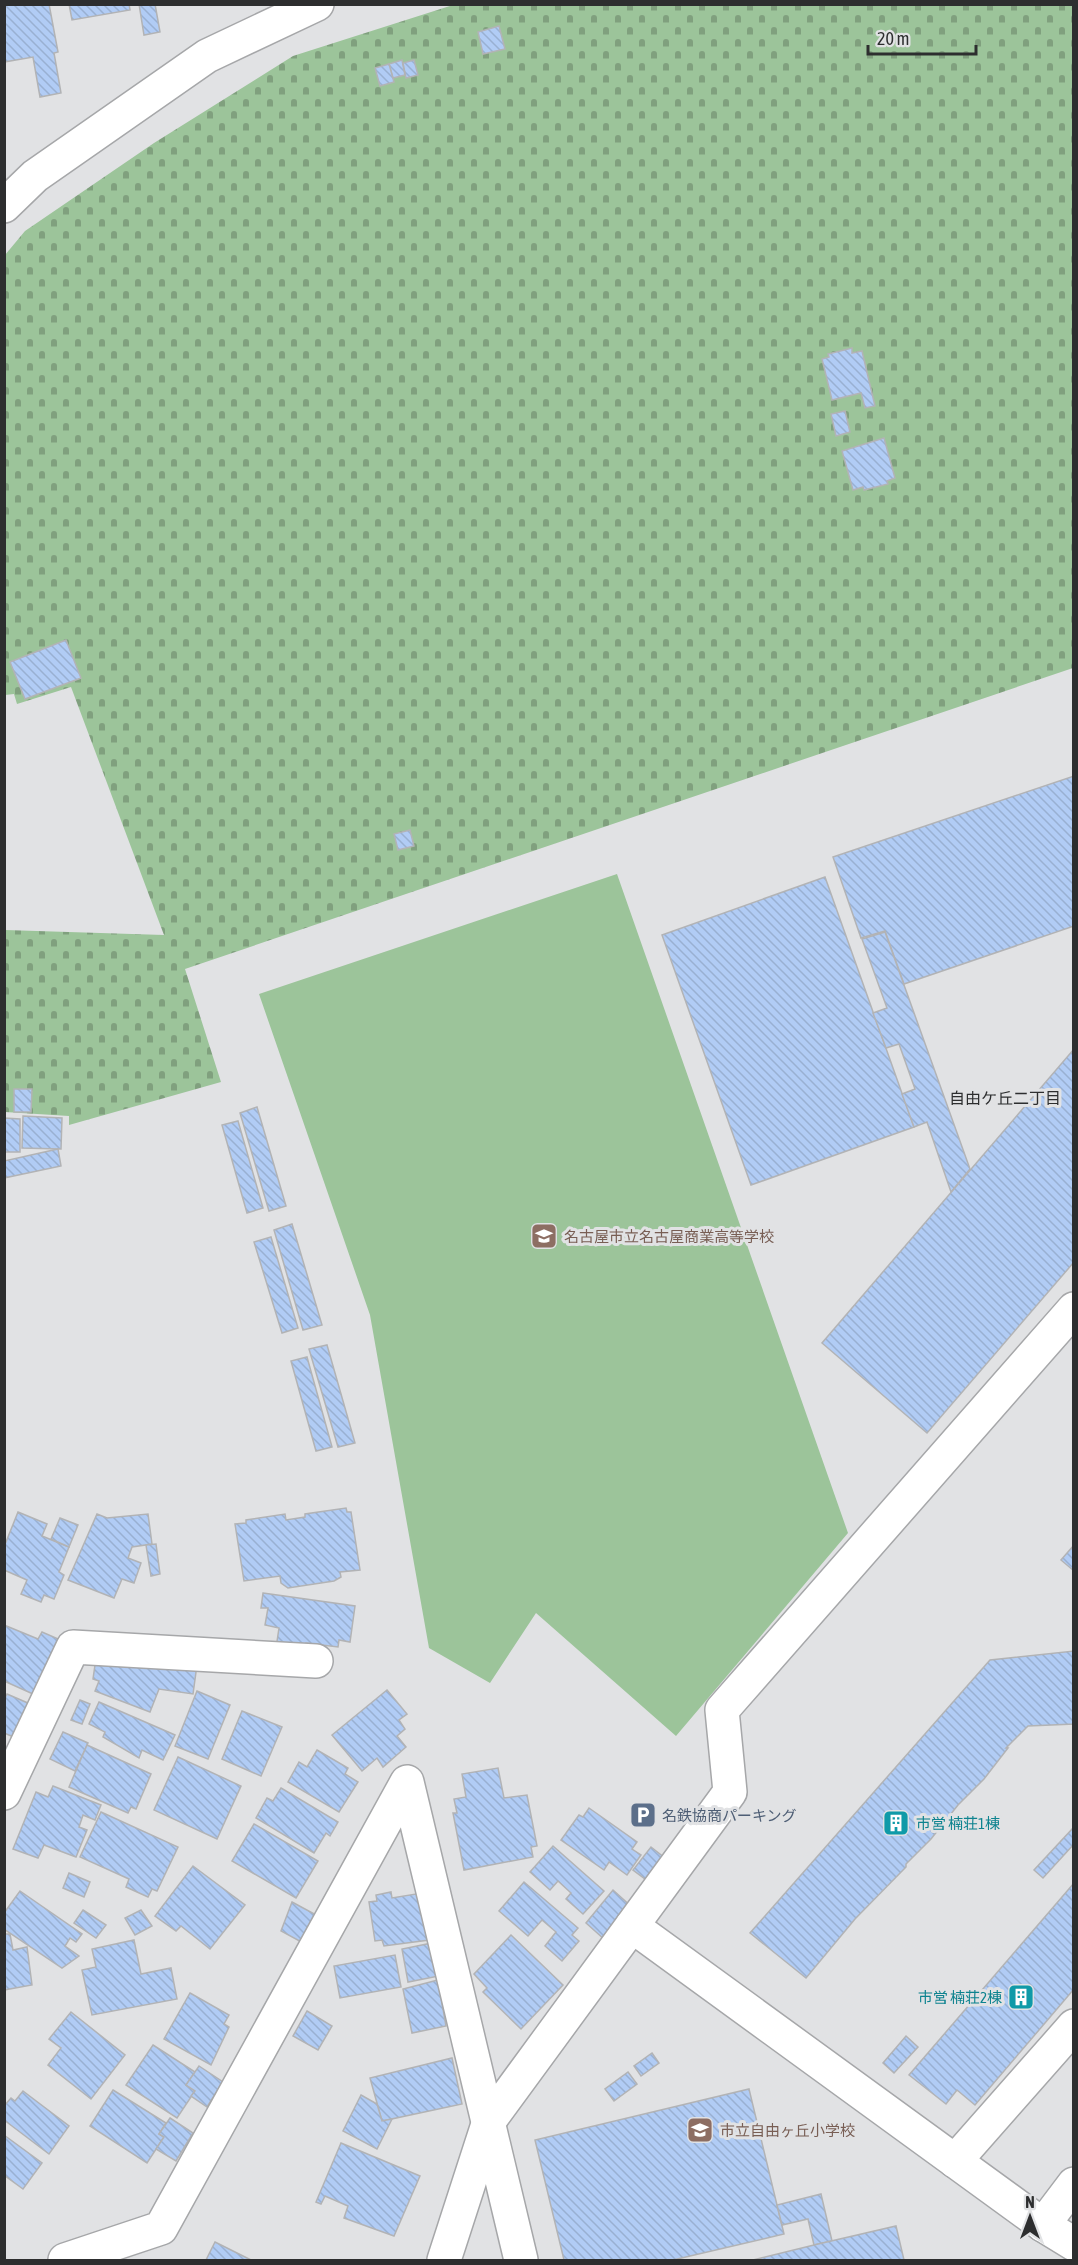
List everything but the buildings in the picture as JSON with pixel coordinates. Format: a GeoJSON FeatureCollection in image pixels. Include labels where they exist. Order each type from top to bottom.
{"type":"FeatureCollection","features":[{"type":"Feature","properties":{"kind":"street"},"geometry":{"type":"LineString","coordinates":[[4,206],[35,176],[207,56],[317,4]]}},
{"type":"Feature","properties":{"kind":"street"},"geometry":{"type":"LineString","coordinates":[[444,2260],[489,2121],[730,1792],[722,1710],[1074,1309]]}},
{"type":"Feature","properties":{"kind":"street"},"geometry":{"type":"LineString","coordinates":[[4,1793],[73,1647],[316,1661]]}},
{"type":"Feature","properties":{"kind":"street"},"geometry":{"type":"LineString","coordinates":[[131,2260],[161,2228],[407,1782],[489,2121],[520,2260]]}},
{"type":"Feature","properties":{"kind":"street"},"geometry":{"type":"LineString","coordinates":[[632,1926],[1043,2225],[1074,2244]]}},
{"type":"Feature","properties":{"kind":"street"},"geometry":{"type":"LineString","coordinates":[[955,2161],[1074,2026]]}},
{"type":"Feature","properties":{"kind":"street"},"geometry":{"type":"LineString","coordinates":[[1043,2225],[1074,2184]]}},
{"type":"Feature","properties":{"kind":"street"},"geometry":{"type":"LineString","coordinates":[[65,2260],[161,2228]]}},
{"type":"Feature","properties":{"kind":"green space"},"geometry":{"type":"Polygon","coordinates":[[[453,5],[1073,5],[1073,668],[185,969],[221,1082],[69,1125],[69,1116],[5,1112],[5,930],[164,935],[71,687],[17,704],[14,694],[5,695],[5,255],[25,231],[154,143],[293,56],[453,5]]]}},
{"type":"Feature","properties":{"kind":"green space"},"geometry":{"type":"Polygon","coordinates":[[[617,874],[848,1533],[676,1736],[536,1613],[490,1683],[429,1648],[370,1315],[259,994],[617,874]]]}},
{"type":"Feature","properties":{"kind":"place","name":"名古屋市立名古屋商業高等学校"},"geometry":{"type":"Point","coordinates":[544,1236]}},
{"type":"Feature","properties":{"kind":"place","name":"名鉄協商パーキング"},"geometry":{"type":"Point","coordinates":[643,1815]}},
{"type":"Feature","properties":{"kind":"place","name":"市営 楠荘1棟"},"geometry":{"type":"Point","coordinates":[896,1823]}},
{"type":"Feature","properties":{"kind":"place","name":"市営 楠荘2棟"},"geometry":{"type":"Point","coordinates":[1021,1997]}},
{"type":"Feature","properties":{"kind":"place","name":"市立自由ヶ丘小学校"},"geometry":{"type":"Point","coordinates":[700,2130]}},
{"type":"Feature","properties":{"kind":"district","name":"自由ケ丘二丁目"},"geometry":{"type":"Point","coordinates":[1005,1098]}}]}
